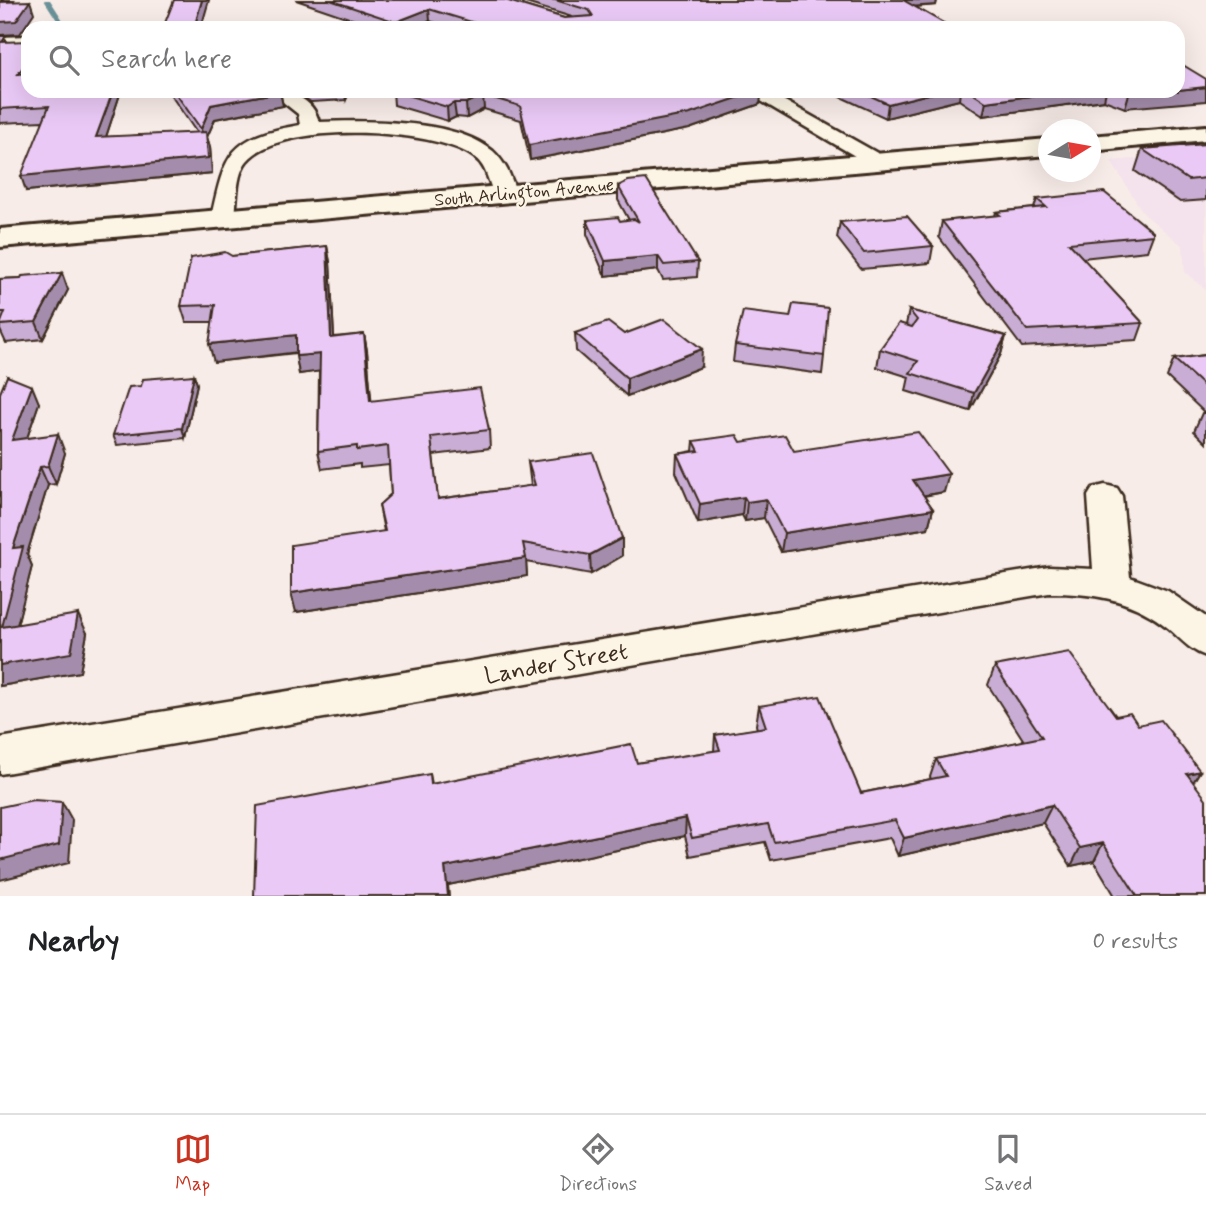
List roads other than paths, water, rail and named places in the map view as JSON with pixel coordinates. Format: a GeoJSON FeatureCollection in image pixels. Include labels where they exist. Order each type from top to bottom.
{"type":"FeatureCollection","features":[{"type":"Feature","properties":{"kind":"street"},"geometry":{"type":"LineString","coordinates":[[0,42],[21,41]]}},
{"type":"Feature","properties":{"kind":"street"},"geometry":{"type":"LineString","coordinates":[[287,98],[307,113],[311,129]]}},
{"type":"Feature","properties":{"kind":"street"},"geometry":{"type":"LineString","coordinates":[[766,98],[816,124],[878,162]]}},
{"type":"Feature","properties":{"kind":"street"},"geometry":{"type":"LineString","coordinates":[[223,218],[235,165],[241,155],[268,139],[311,129],[373,125],[393,127],[473,146],[500,170],[505,193]]}},
{"type":"Feature","properties":{"kind":"street"},"geometry":{"type":"LineString","coordinates":[[1101,143],[1206,134]]}},
{"type":"Feature","properties":{"kind":"street","name":"South Arlington Avenue"},"geometry":{"type":"LineString","coordinates":[[0,238],[1038,148]]}},
{"type":"Feature","properties":{"kind":"street"},"geometry":{"type":"LineString","coordinates":[[1105,496],[1112,584]]}},
{"type":"Feature","properties":{"kind":"street","name":"Lander Street"},"geometry":{"type":"LineString","coordinates":[[0,756],[1049,580],[1079,578],[1112,584],[1162,604],[1196,629],[1206,641]]}},
{"type":"Feature","properties":{"kind":"waterway"},"geometry":{"type":"LineString","coordinates":[[47,0],[60,21]]}}]}
